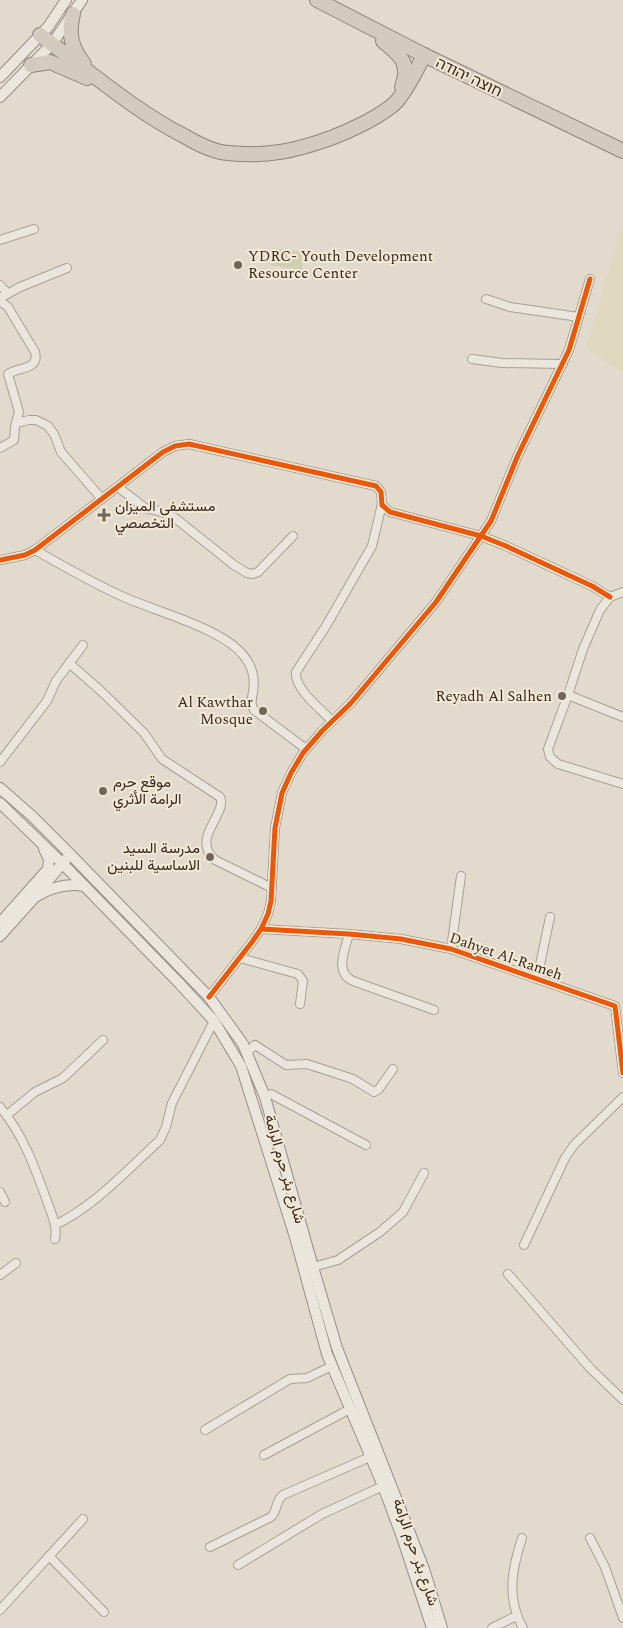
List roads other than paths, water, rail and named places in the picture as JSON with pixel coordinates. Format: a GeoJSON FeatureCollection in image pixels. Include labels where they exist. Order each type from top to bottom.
{"type":"FeatureCollection","features":[{"type":"Feature","properties":{"kind":"highway","name":"חוצה יהודה"},"geometry":{"type":"LineString","coordinates":[[317,0],[357,22],[623,151]]}},
{"type":"Feature","properties":{"kind":"highway"},"geometry":{"type":"LineString","coordinates":[[74,14],[70,28],[76,54],[102,81]]}},
{"type":"Feature","properties":{"kind":"highway"},"geometry":{"type":"LineString","coordinates":[[357,22],[400,56],[406,69],[405,78],[396,101]]}},
{"type":"Feature","properties":{"kind":"highway"},"geometry":{"type":"LineString","coordinates":[[46,39],[160,124],[201,145],[227,153],[281,152],[312,145],[340,134],[362,124],[396,101],[426,70],[435,68],[493,89]]}},
{"type":"Feature","properties":{"kind":"highway"},"geometry":{"type":"LineString","coordinates":[[396,101],[414,76],[424,55]]}},
{"type":"Feature","properties":{"kind":"highway"},"geometry":{"type":"LineString","coordinates":[[31,65],[50,62],[92,81],[102,81]]}},
{"type":"Feature","properties":{"kind":"main road"},"geometry":{"type":"LineString","coordinates":[[0,97],[31,65],[46,39],[48,27],[66,0]]}},
{"type":"Feature","properties":{"kind":"main road"},"geometry":{"type":"LineString","coordinates":[[0,77],[74,14],[82,0]]}},
{"type":"Feature","properties":{"kind":"main road","name":"شارع بئر حرم الرامة"},"geometry":{"type":"LineString","coordinates":[[0,788],[32,816],[70,854],[208,997],[243,1044],[265,1097],[337,1348],[421,1560],[442,1628]]}},
{"type":"Feature","properties":{"kind":"main road","name":"شارع بئر حرم الرامة"},"geometry":{"type":"LineString","coordinates":[[0,803],[62,863],[179,983],[214,1022],[241,1066],[292,1228],[327,1354],[383,1486],[432,1628]]}},
{"type":"Feature","properties":{"kind":"main road"},"geometry":{"type":"LineString","coordinates":[[0,923],[48,868],[50,864],[49,859],[41,843]]}},
{"type":"Feature","properties":{"kind":"main road"},"geometry":{"type":"LineString","coordinates":[[0,936],[70,854]]}},
{"type":"Feature","properties":{"kind":"main road"},"geometry":{"type":"LineString","coordinates":[[50,864],[62,863]]}},
{"type":"Feature","properties":{"kind":"main road"},"geometry":{"type":"LineString","coordinates":[[35,897],[56,887],[73,884],[85,887]]}},
{"type":"Feature","properties":{"kind":"street"},"geometry":{"type":"LineString","coordinates":[[0,240],[34,229]]}},
{"type":"Feature","properties":{"kind":"street"},"geometry":{"type":"LineString","coordinates":[[2,297],[20,287],[67,268]]}},
{"type":"Feature","properties":{"kind":"street"},"geometry":{"type":"LineString","coordinates":[[208,997],[261,929],[268,914],[272,888],[275,828],[282,793],[292,773],[306,749],[351,702],[430,608],[491,521],[518,455],[569,350],[590,279]]}},
{"type":"Feature","properties":{"kind":"street"},"geometry":{"type":"LineString","coordinates":[[0,285],[2,297],[36,355],[32,365],[8,374],[18,407],[19,417],[15,427],[14,440],[0,448]]}},
{"type":"Feature","properties":{"kind":"street"},"geometry":{"type":"LineString","coordinates":[[486,300],[510,308],[579,317]]}},
{"type":"Feature","properties":{"kind":"street"},"geometry":{"type":"LineString","coordinates":[[472,358],[502,363],[563,364]]}},
{"type":"Feature","properties":{"kind":"street"},"geometry":{"type":"LineString","coordinates":[[16,424],[36,420],[48,426],[54,434],[61,452],[102,499]]}},
{"type":"Feature","properties":{"kind":"street"},"geometry":{"type":"LineString","coordinates":[[0,560],[25,555],[35,550],[163,452],[175,446],[189,444],[376,486],[381,492],[382,504],[372,546],[326,626],[296,672],[295,678],[298,686],[332,721]]}},
{"type":"Feature","properties":{"kind":"street"},"geometry":{"type":"LineString","coordinates":[[118,487],[144,508],[159,511],[175,518],[234,565],[250,574],[255,574],[259,571],[293,536]]}},
{"type":"Feature","properties":{"kind":"street"},"geometry":{"type":"LineString","coordinates":[[382,504],[386,510],[392,513],[481,536],[506,546],[610,596]]}},
{"type":"Feature","properties":{"kind":"street"},"geometry":{"type":"LineString","coordinates":[[35,550],[74,573],[126,598],[186,620],[233,644],[243,653],[251,669],[254,685],[251,702],[252,708],[306,749]]}},
{"type":"Feature","properties":{"kind":"street"},"geometry":{"type":"LineString","coordinates":[[623,592],[610,596],[600,610],[583,649],[568,695],[548,746],[550,756],[558,764],[623,784]]}},
{"type":"Feature","properties":{"kind":"street"},"geometry":{"type":"LineString","coordinates":[[0,762],[47,702],[54,685],[83,645]]}},
{"type":"Feature","properties":{"kind":"street"},"geometry":{"type":"LineString","coordinates":[[70,663],[144,733],[162,759],[220,797],[222,804],[208,834],[207,844],[211,857],[272,888]]}},
{"type":"Feature","properties":{"kind":"street"},"geometry":{"type":"LineString","coordinates":[[568,695],[623,717]]}},
{"type":"Feature","properties":{"kind":"street"},"geometry":{"type":"LineString","coordinates":[[451,949],[461,876]]}},
{"type":"Feature","properties":{"kind":"street"},"geometry":{"type":"LineString","coordinates":[[537,979],[550,917]]}},
{"type":"Feature","properties":{"kind":"street","name":"Dahyet Al-Rameh"},"geometry":{"type":"LineString","coordinates":[[261,929],[401,939],[451,949],[623,1009]]}},
{"type":"Feature","properties":{"kind":"street"},"geometry":{"type":"LineString","coordinates":[[349,934],[341,964],[343,973],[347,978],[434,1010]]}},
{"type":"Feature","properties":{"kind":"street"},"geometry":{"type":"LineString","coordinates":[[240,958],[298,974],[303,982],[300,1004]]}},
{"type":"Feature","properties":{"kind":"street"},"geometry":{"type":"LineString","coordinates":[[615,1006],[623,1073]]}},
{"type":"Feature","properties":{"kind":"street"},"geometry":{"type":"LineString","coordinates":[[55,1225],[71,1218],[160,1140],[166,1128],[172,1103],[214,1022]]}},
{"type":"Feature","properties":{"kind":"street"},"geometry":{"type":"LineString","coordinates":[[6,1115],[35,1092],[63,1078],[103,1040]]}},
{"type":"Feature","properties":{"kind":"street"},"geometry":{"type":"LineString","coordinates":[[246,1053],[255,1045],[286,1065],[307,1064],[353,1079],[374,1092],[379,1089],[393,1070]]}},
{"type":"Feature","properties":{"kind":"street"},"geometry":{"type":"LineString","coordinates":[[265,1097],[271,1094],[366,1145]]}},
{"type":"Feature","properties":{"kind":"street"},"geometry":{"type":"LineString","coordinates":[[524,1245],[565,1158],[574,1145],[623,1097]]}},
{"type":"Feature","properties":{"kind":"street"},"geometry":{"type":"LineString","coordinates":[[0,1107],[32,1159],[55,1225],[55,1239]]}},
{"type":"Feature","properties":{"kind":"street"},"geometry":{"type":"LineString","coordinates":[[313,1267],[338,1260],[380,1232],[403,1212],[424,1172]]}},
{"type":"Feature","properties":{"kind":"street"},"geometry":{"type":"LineString","coordinates":[[0,1192],[5,1202]]}},
{"type":"Feature","properties":{"kind":"street"},"geometry":{"type":"LineString","coordinates":[[0,1275],[16,1264]]}},
{"type":"Feature","properties":{"kind":"street"},"geometry":{"type":"LineString","coordinates":[[508,1274],[590,1368],[623,1400]]}},
{"type":"Feature","properties":{"kind":"street"},"geometry":{"type":"LineString","coordinates":[[205,1430],[290,1379],[307,1378],[332,1366]]}},
{"type":"Feature","properties":{"kind":"street"},"geometry":{"type":"LineString","coordinates":[[264,1454],[350,1409]]}},
{"type":"Feature","properties":{"kind":"street"},"geometry":{"type":"LineString","coordinates":[[210,1547],[271,1517],[275,1512],[278,1500],[283,1495],[370,1458]]}},
{"type":"Feature","properties":{"kind":"street"},"geometry":{"type":"LineString","coordinates":[[238,1565],[322,1514],[383,1486]]}},
{"type":"Feature","properties":{"kind":"street"},"geometry":{"type":"LineString","coordinates":[[2,1605],[83,1519]]}},
{"type":"Feature","properties":{"kind":"street"},"geometry":{"type":"LineString","coordinates":[[522,1538],[514,1562],[512,1593],[516,1616],[523,1628]]}},
{"type":"Feature","properties":{"kind":"street"},"geometry":{"type":"LineString","coordinates":[[590,1538],[605,1567],[623,1618]]}},
{"type":"Feature","properties":{"kind":"street"},"geometry":{"type":"LineString","coordinates":[[49,1556],[104,1612]]}},
{"type":"Feature","properties":{"kind":"street"},"geometry":{"type":"LineString","coordinates":[[492,1628],[516,1616]]}},
{"type":"Feature","properties":{"kind":"place","name":"YDRC- Youth Development Resource Center"},"geometry":{"type":"Point","coordinates":[238,265]}},
{"type":"Feature","properties":{"kind":"place","name":"مستشفى الميزان التخصصي"},"geometry":{"type":"Point","coordinates":[104,515]}},
{"type":"Feature","properties":{"kind":"place","name":"Reyadh Al Salhen"},"geometry":{"type":"Point","coordinates":[562,696]}},
{"type":"Feature","properties":{"kind":"place","name":"Al Kawthar Mosque"},"geometry":{"type":"Point","coordinates":[263,711]}},
{"type":"Feature","properties":{"kind":"place","name":"موقع حرم الرامة الأثري"},"geometry":{"type":"Point","coordinates":[103,791]}},
{"type":"Feature","properties":{"kind":"place","name":"مدرسة السيد الاساسية للبنين"},"geometry":{"type":"Point","coordinates":[210,857]}}]}
